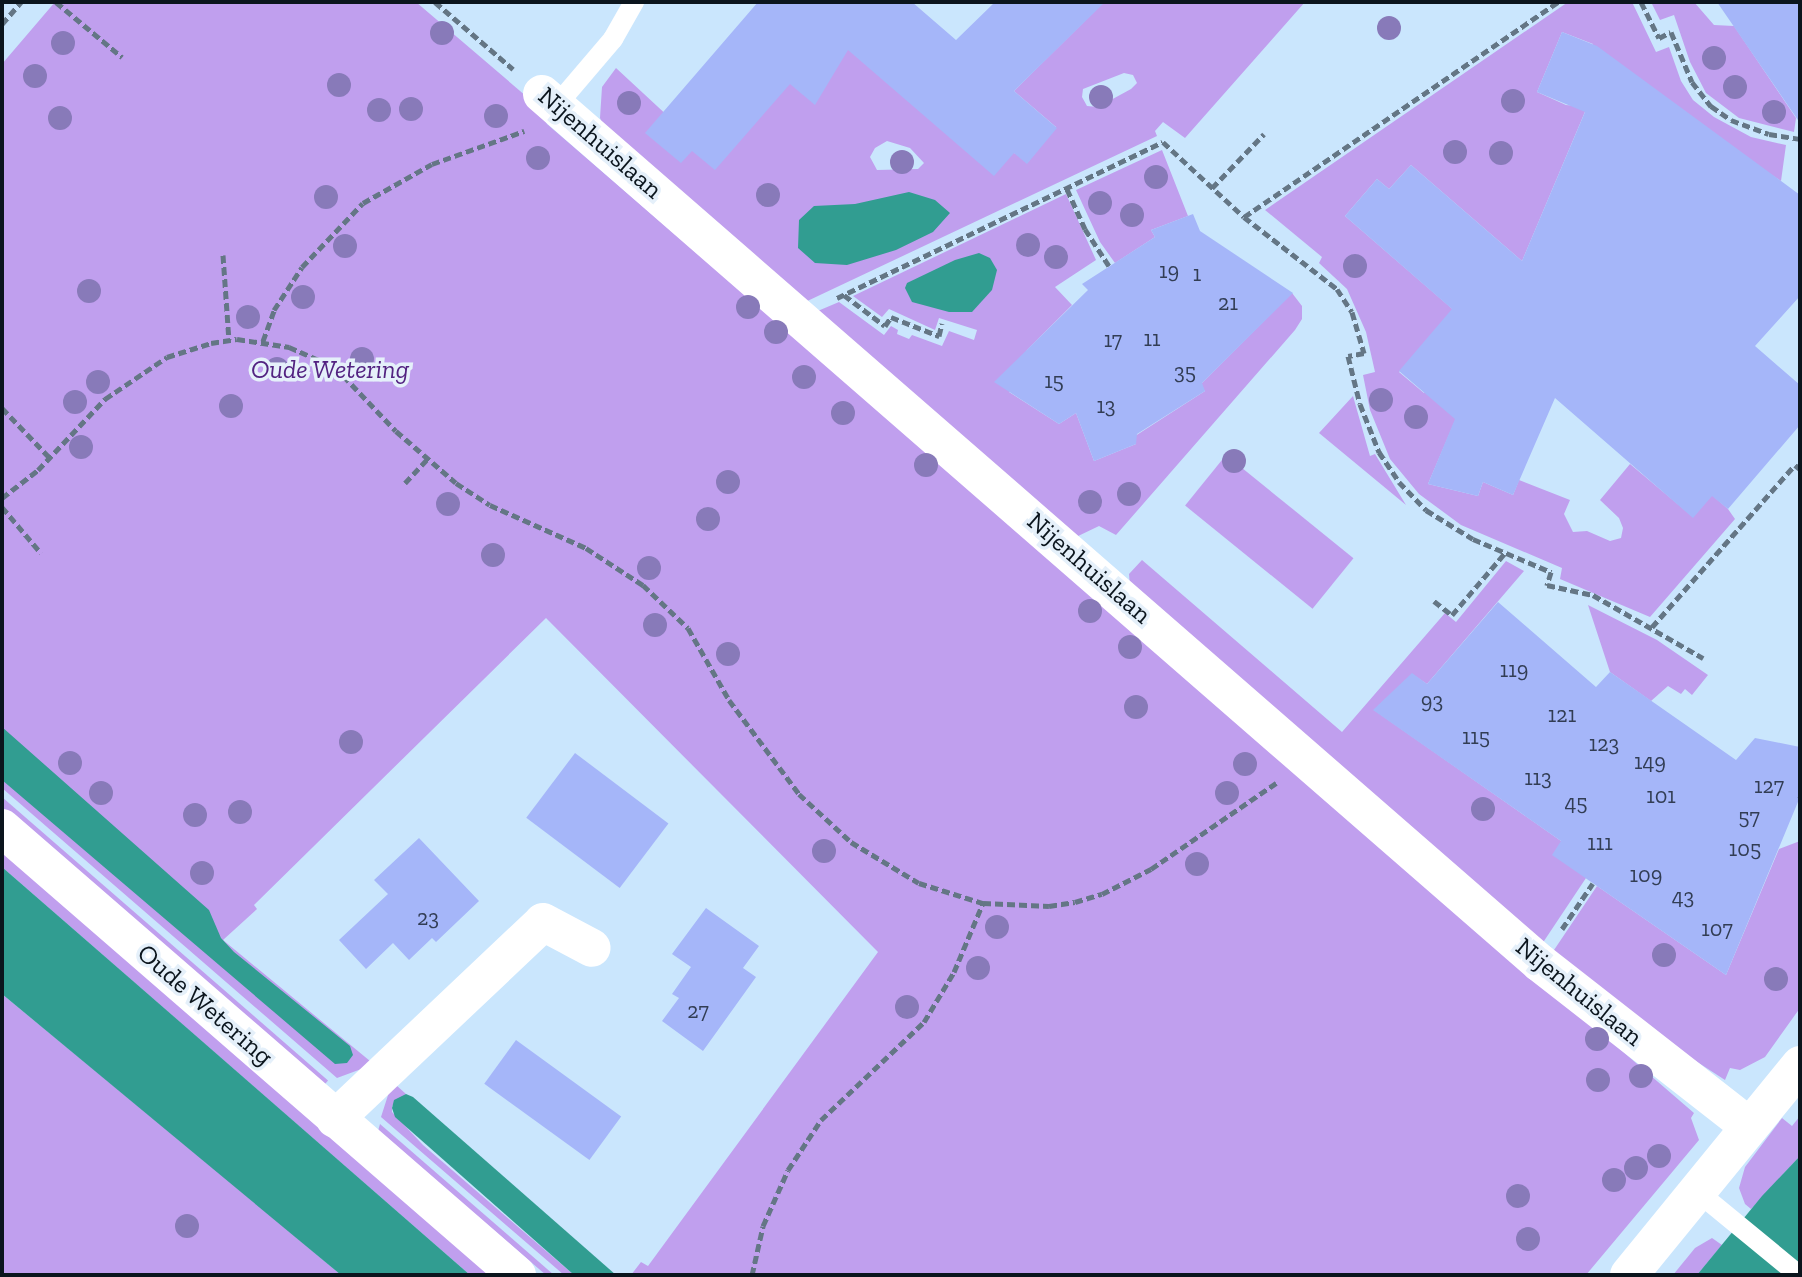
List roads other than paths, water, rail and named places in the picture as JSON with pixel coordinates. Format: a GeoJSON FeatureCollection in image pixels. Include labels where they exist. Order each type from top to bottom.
{"type":"FeatureCollection","features":[{"type":"Feature","properties":{"kind":"street","name":"Nijenhuislaan"},"geometry":{"type":"LineString","coordinates":[[551,102],[801,316],[1540,963],[1750,1127]]}},
{"type":"Feature","properties":{"kind":"street","name":"Oude Wetering"},"geometry":{"type":"LineString","coordinates":[[2,828],[517,1275]]}},
{"type":"Feature","properties":{"kind":"street"},"geometry":{"type":"LineString","coordinates":[[335,1119],[543,922],[592,948]]}},
{"type":"Feature","properties":{"kind":"street"},"geometry":{"type":"LineString","coordinates":[[1629,1275],[1699,1193],[1800,1065]]}},
{"type":"Feature","properties":{"kind":"lane"},"geometry":{"type":"LineString","coordinates":[[551,102],[613,39],[634,2]]}},
{"type":"Feature","properties":{"kind":"lane"},"geometry":{"type":"LineString","coordinates":[[1699,1193],[1799,1275]]}}]}
